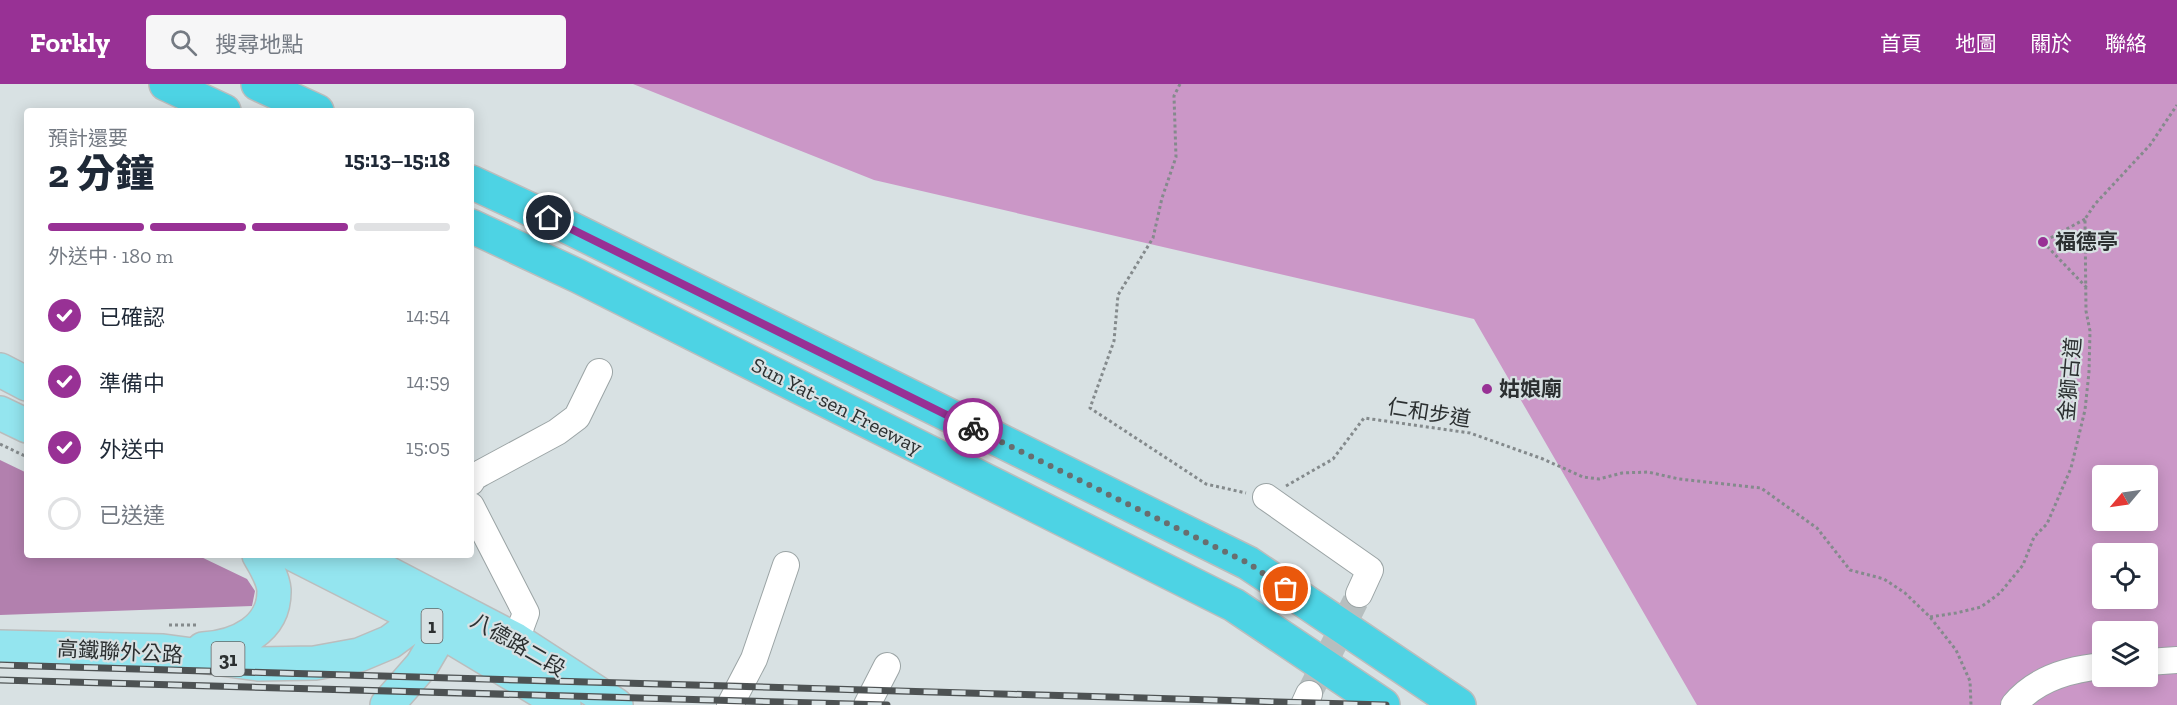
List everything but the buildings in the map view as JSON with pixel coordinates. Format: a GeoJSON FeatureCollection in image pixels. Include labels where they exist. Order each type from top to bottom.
{"type":"FeatureCollection","features":[{"type":"Feature","properties":{"kind":"highway"},"geometry":{"type":"LineString","coordinates":[[166,84],[218,108]]}},
{"type":"Feature","properties":{"kind":"highway"},"geometry":{"type":"LineString","coordinates":[[258,84],[310,108]]}},
{"type":"Feature","properties":{"kind":"highway","name":"Sun Yat-sen Freeway"},"geometry":{"type":"LineString","coordinates":[[474,183],[568,227],[1248,563],[1459,705]]}},
{"type":"Feature","properties":{"kind":"highway","name":"Sun Yat-sen Freeway"},"geometry":{"type":"LineString","coordinates":[[474,227],[589,281],[1234,605],[1383,705]]}},
{"type":"Feature","properties":{"kind":"main road"},"geometry":{"type":"LineString","coordinates":[[0,370],[24,382]]}},
{"type":"Feature","properties":{"kind":"main road"},"geometry":{"type":"LineString","coordinates":[[0,413],[24,425]]}},
{"type":"Feature","properties":{"kind":"main road","name":"31"},"geometry":{"type":"LineString","coordinates":[[164,638],[218,648],[241,642],[260,628],[272,610],[274,588],[262,558]]}},
{"type":"Feature","properties":{"kind":"main road","name":"八德路二段"},"geometry":{"type":"LineString","coordinates":[[302,558],[438,614],[516,640],[616,705]]}},
{"type":"Feature","properties":{"kind":"main road","name":"八德路二段"},"geometry":{"type":"LineString","coordinates":[[357,558],[564,705]]}},
{"type":"Feature","properties":{"kind":"main road"},"geometry":{"type":"LineString","coordinates":[[387,705],[422,665],[438,614]]}},
{"type":"Feature","properties":{"kind":"main road","name":"高鐵聯外公路"},"geometry":{"type":"LineString","coordinates":[[0,647],[164,638],[258,664],[315,663],[359,655],[390,642],[438,614]]}},
{"type":"Feature","properties":{"kind":"lane"},"geometry":{"type":"LineString","coordinates":[[474,477],[557,432],[577,417],[599,372]]}},
{"type":"Feature","properties":{"kind":"lane"},"geometry":{"type":"LineString","coordinates":[[1266,497],[1370,570],[1359,594]]}},
{"type":"Feature","properties":{"kind":"lane"},"geometry":{"type":"LineString","coordinates":[[474,512],[526,613],[516,640]]}},
{"type":"Feature","properties":{"kind":"lane"},"geometry":{"type":"LineString","coordinates":[[730,705],[754,659],[786,565]]}},
{"type":"Feature","properties":{"kind":"lane"},"geometry":{"type":"LineString","coordinates":[[2158,661],[2177,660]]}},
{"type":"Feature","properties":{"kind":"lane"},"geometry":{"type":"LineString","coordinates":[[867,705],[887,666]]}},
{"type":"Feature","properties":{"kind":"lane"},"geometry":{"type":"LineString","coordinates":[[2014,705],[2043,681],[2078,668],[2092,667]]}},
{"type":"Feature","properties":{"kind":"path"},"geometry":{"type":"LineString","coordinates":[[1180,84],[1174,96],[1176,157],[1162,198],[1153,238],[1118,295],[1114,341],[1090,408],[1206,484],[1266,497]]}},
{"type":"Feature","properties":{"kind":"path"},"geometry":{"type":"LineString","coordinates":[[2087,288],[2043,242],[2085,219],[2095,204],[2150,145],[2177,105]]}},
{"type":"Feature","properties":{"kind":"path","name":"金獅古道"},"geometry":{"type":"LineString","coordinates":[[1930,617],[1981,607],[2000,593],[2023,565],[2034,537],[2046,524],[2071,468],[2085,410],[2089,372],[2090,331],[2086,311],[2085,219]]}},
{"type":"Feature","properties":{"kind":"path","name":"仁和步道"},"geometry":{"type":"LineString","coordinates":[[1266,497],[1333,459],[1364,418],[1470,433],[1543,459],[1582,477],[1599,479],[1622,473],[1648,472],[1679,479],[1761,488],[1816,528],[1850,570],[1884,579],[1905,593],[1930,617],[1956,650],[1970,681],[1971,705]]}},
{"type":"Feature","properties":{"kind":"path"},"geometry":{"type":"LineString","coordinates":[[0,444],[24,456]]}},
{"type":"Feature","properties":{"kind":"path"},"geometry":{"type":"LineString","coordinates":[[164,638],[200,625]]}},
{"type":"Feature","properties":{"kind":"shaded area"},"geometry":{"type":"Polygon","coordinates":[[[633,84],[2177,84],[2177,705],[1697,705],[1474,319],[874,180],[633,84]]]}},
{"type":"Feature","properties":{"kind":"shaded area"},"geometry":{"type":"Polygon","coordinates":[[[0,460],[24,472],[24,558],[203,558],[247,579],[255,591],[252,606],[0,615],[0,460]]]}},
{"type":"Feature","properties":{"kind":"tunnel"},"geometry":{"type":"LineString","coordinates":[[1309,694],[1359,594]]}},
{"type":"Feature","properties":{"kind":"railway"},"geometry":{"type":"LineString","coordinates":[[0,665],[1386,705]]}},
{"type":"Feature","properties":{"kind":"railway"},"geometry":{"type":"LineString","coordinates":[[0,680],[887,705]]}},
{"type":"Feature","properties":{"kind":"way so far"},"geometry":{"type":"LineString","coordinates":[[973,428],[1248,563],[1286,589]]}},
{"type":"Feature","properties":{"kind":"place","name":"福德亭"},"geometry":{"type":"Point","coordinates":[2043,242]}},
{"type":"Feature","properties":{"kind":"place","name":"姑娘廟"},"geometry":{"type":"Point","coordinates":[1487,389]}},
{"type":"Feature","properties":{"kind":"route"},"geometry":{"type":"LineString","coordinates":[[549,218],[973,428]]}}]}
